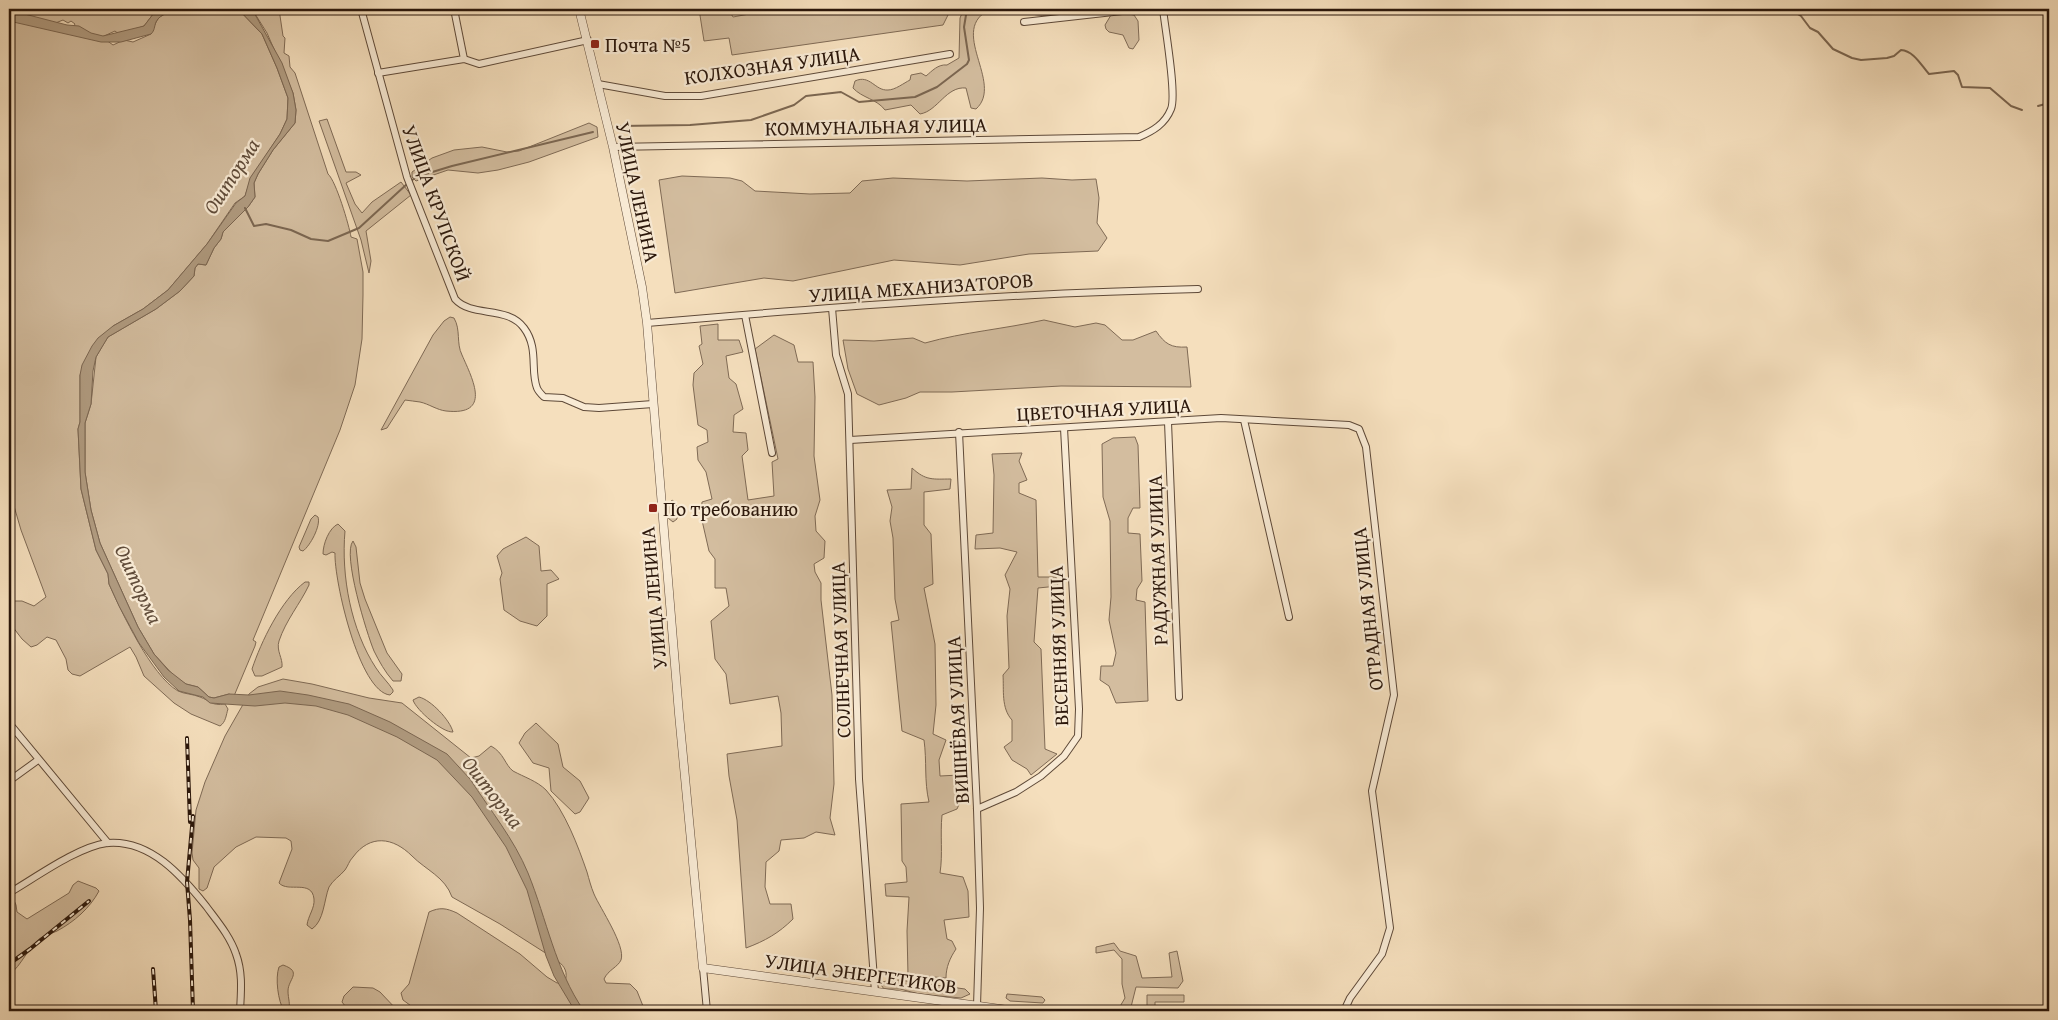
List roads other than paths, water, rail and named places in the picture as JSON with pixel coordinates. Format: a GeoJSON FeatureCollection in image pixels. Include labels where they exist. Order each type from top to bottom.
{"type":"FeatureCollection","features":[{"type":"Feature","properties":{"kind":"street","name":"УЛИЦА КРУПСКОЙ"},"geometry":{"type":"LineString","coordinates":[[360,9],[407,177],[455,299],[460,305],[510,317],[525,328],[532,344],[537,389],[544,397],[564,398],[584,407],[599,408],[653,404]]}},
{"type":"Feature","properties":{"kind":"street"},"geometry":{"type":"LineString","coordinates":[[454,9],[464,59]]}},
{"type":"Feature","properties":{"kind":"street","name":"УЛИЦА ЛЕНИНА"},"geometry":{"type":"LineString","coordinates":[[579,9],[613,147],[642,287],[647,323],[680,729],[707,1011]]}},
{"type":"Feature","properties":{"kind":"street"},"geometry":{"type":"LineString","coordinates":[[1024,22],[1140,9]]}},
{"type":"Feature","properties":{"kind":"street","name":"КОММУНАЛЬНАЯ УЛИЦА"},"geometry":{"type":"LineString","coordinates":[[613,147],[1139,137],[1155,130],[1166,119],[1173,101],[1163,9]]}},
{"type":"Feature","properties":{"kind":"street"},"geometry":{"type":"LineString","coordinates":[[378,73],[464,59],[479,64],[588,40]]}},
{"type":"Feature","properties":{"kind":"street","name":"КОЛХОЗНАЯ УЛИЦА"},"geometry":{"type":"LineString","coordinates":[[598,84],[665,96],[702,96],[950,54]]}},
{"type":"Feature","properties":{"kind":"street","name":"УЛИЦА МЕХАНИЗАТОРОВ"},"geometry":{"type":"LineString","coordinates":[[647,323],[832,308],[1106,291],[1198,289]]}},
{"type":"Feature","properties":{"kind":"street","name":"СОЛНЕЧНАЯ УЛИЦА"},"geometry":{"type":"LineString","coordinates":[[832,308],[836,355],[848,394],[860,779],[875,992]]}},
{"type":"Feature","properties":{"kind":"street"},"geometry":{"type":"LineString","coordinates":[[745,315],[772,453]]}},
{"type":"Feature","properties":{"kind":"street","name":"ЦВЕТОЧНАЯ УЛИЦА"},"geometry":{"type":"LineString","coordinates":[[850,440],[959,432],[1064,428],[1221,418],[1349,425],[1359,429]]}},
{"type":"Feature","properties":{"kind":"street"},"geometry":{"type":"LineString","coordinates":[[1244,420],[1289,617]]}},
{"type":"Feature","properties":{"kind":"street","name":"РАДУЖНАЯ УЛИЦА"},"geometry":{"type":"LineString","coordinates":[[1168,422],[1179,697]]}},
{"type":"Feature","properties":{"kind":"street","name":"ВЕСЕННЯЯ УЛИЦА"},"geometry":{"type":"LineString","coordinates":[[977,809],[1016,792],[1041,776],[1064,756],[1078,736],[1079,709],[1064,428]]}},
{"type":"Feature","properties":{"kind":"street","name":"ОТРАДНАЯ УЛИЦА"},"geometry":{"type":"LineString","coordinates":[[1344,1011],[1350,998],[1382,954],[1390,928],[1372,791],[1394,695],[1366,447],[1359,429]]}},
{"type":"Feature","properties":{"kind":"street","name":"ВИШНЁВАЯ УЛИЦА"},"geometry":{"type":"LineString","coordinates":[[959,432],[977,809],[980,908],[977,1006]]}},
{"type":"Feature","properties":{"kind":"street"},"geometry":{"type":"LineString","coordinates":[[9,723],[108,843]]}},
{"type":"Feature","properties":{"kind":"street"},"geometry":{"type":"LineString","coordinates":[[9,781],[38,760]]}},
{"type":"Feature","properties":{"kind":"street"},"geometry":{"type":"LineString","coordinates":[[9,893],[80,852],[94,846],[120,843],[140,848],[162,860],[179,874],[208,909],[227,936],[236,953],[241,979],[240,1011]]}},
{"type":"Feature","properties":{"kind":"street","name":"УЛИЦА ЭНЕРГЕТИКОВ"},"geometry":{"type":"LineString","coordinates":[[703,968],[1015,1011]]}},
{"type":"Feature","properties":{"kind":"waterway"},"geometry":{"type":"LineString","coordinates":[[620,126],[690,125],[751,120],[794,105],[806,96],[841,92],[859,102],[915,97],[937,87],[967,64],[969,60],[964,27],[967,9]]}},
{"type":"Feature","properties":{"kind":"waterway"},"geometry":{"type":"LineString","coordinates":[[1789,9],[1801,16],[1810,28],[1818,32],[1833,49],[1852,58],[1861,60],[1887,58],[1894,56],[1901,50],[1906,51],[1917,59],[1929,74],[1954,71],[1958,75],[1962,87],[1990,88],[2011,106],[2022,110]]}},
{"type":"Feature","properties":{"kind":"waterway"},"geometry":{"type":"LineString","coordinates":[[2038,106],[2049,103]]}},
{"type":"Feature","properties":{"kind":"waterway"},"geometry":{"type":"LineString","coordinates":[[411,181],[416,177],[452,166],[593,132]]}},
{"type":"Feature","properties":{"kind":"waterway"},"geometry":{"type":"LineString","coordinates":[[245,208],[254,226],[266,224],[291,230],[311,239],[328,241],[359,228],[407,184]]}},
{"type":"Feature","properties":{"kind":"railway"},"geometry":{"type":"LineString","coordinates":[[187,738],[190,822]]}},
{"type":"Feature","properties":{"kind":"railway"},"geometry":{"type":"LineString","coordinates":[[193,816],[187,882],[193,1011]]}},
{"type":"Feature","properties":{"kind":"railway"},"geometry":{"type":"LineString","coordinates":[[9,964],[89,901]]}},
{"type":"Feature","properties":{"kind":"railway"},"geometry":{"type":"LineString","coordinates":[[153,969],[156,1011]]}},
{"type":"Feature","properties":{"kind":"place","name":"Почта №5"},"geometry":{"type":"Point","coordinates":[595,44]}},
{"type":"Feature","properties":{"kind":"place","name":"По требованию"},"geometry":{"type":"Point","coordinates":[653,508]}},
{"type":"Feature","properties":{"kind":"water label","name":"Ошторма"},"geometry":{"type":"Point","coordinates":[231,176]}},
{"type":"Feature","properties":{"kind":"water label","name":"Ошторма"},"geometry":{"type":"Point","coordinates":[139,584]}},
{"type":"Feature","properties":{"kind":"water label","name":"Ошторма"},"geometry":{"type":"Point","coordinates":[493,792]}}]}
